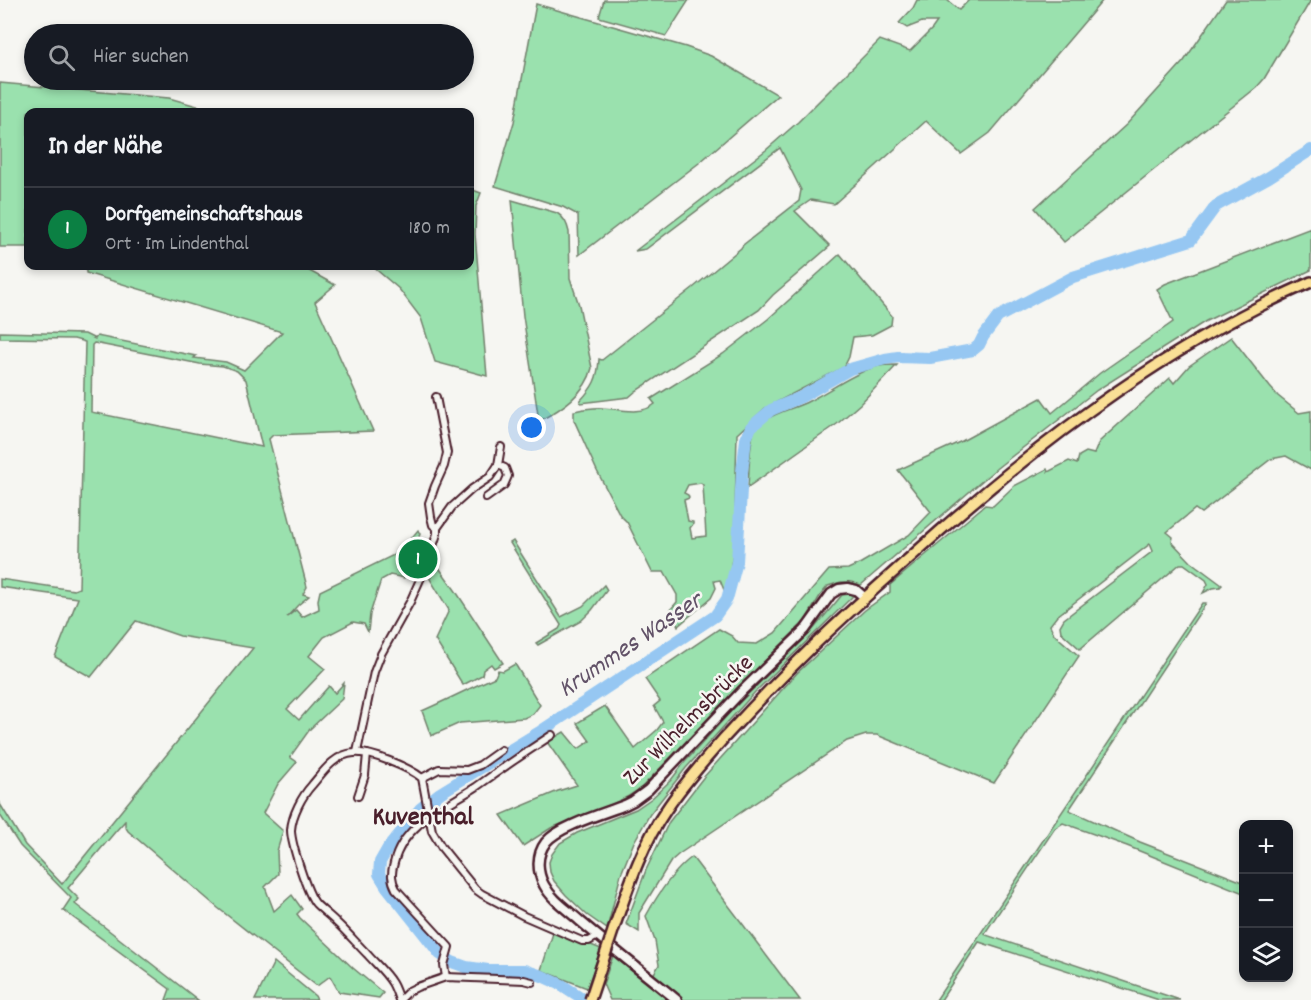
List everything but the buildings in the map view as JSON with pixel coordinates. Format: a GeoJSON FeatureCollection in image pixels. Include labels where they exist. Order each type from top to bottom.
{"type":"FeatureCollection","features":[{"type":"Feature","properties":{"kind":"main road"},"geometry":{"type":"LineString","coordinates":[[589,1000],[646,843],[665,812],[680,790],[736,725],[800,659],[864,597],[989,488],[1064,429],[1114,393],[1218,328],[1311,282]]}},
{"type":"Feature","properties":{"kind":"street"},"geometry":{"type":"LineString","coordinates":[[436,397],[447,453],[429,503],[431,517],[437,528]]}},
{"type":"Feature","properties":{"kind":"street"},"geometry":{"type":"LineString","coordinates":[[357,752],[374,672],[381,654],[410,603],[427,564],[437,528],[452,507],[490,477],[498,465],[501,447]]}},
{"type":"Feature","properties":{"kind":"street"},"geometry":{"type":"LineString","coordinates":[[486,498],[504,485],[508,476],[505,468],[498,465]]}},
{"type":"Feature","properties":{"kind":"street","name":"Zur Wilhelmsbrücke"},"geometry":{"type":"LineString","coordinates":[[677,1000],[598,936],[545,887],[538,867],[545,843],[566,828],[625,805],[648,790],[742,691],[805,630],[831,594],[839,589],[848,588],[856,590],[864,597]]}},
{"type":"Feature","properties":{"kind":"street"},"geometry":{"type":"LineString","coordinates":[[446,977],[444,965],[449,947],[393,883],[395,858],[399,848],[415,828],[429,816],[552,735]]}},
{"type":"Feature","properties":{"kind":"street"},"geometry":{"type":"LineString","coordinates":[[422,778],[439,769],[467,770],[480,765],[501,750]]}},
{"type":"Feature","properties":{"kind":"street"},"geometry":{"type":"LineString","coordinates":[[532,982],[446,977],[417,987],[399,1000],[387,976],[338,924],[314,903],[305,882],[291,832],[293,819],[306,792],[326,769],[337,759],[357,752],[394,763],[417,774],[422,778],[432,831],[469,883],[482,894],[524,916],[582,941],[589,941],[598,936]]}},
{"type":"Feature","properties":{"kind":"street"},"geometry":{"type":"LineString","coordinates":[[358,796],[365,775],[367,754]]}},
{"type":"Feature","properties":{"kind":"street"},"geometry":{"type":"LineString","coordinates":[[589,1000],[608,944]]}},
{"type":"Feature","properties":{"kind":"green space"},"geometry":{"type":"Polygon","coordinates":[[[604,0],[689,0],[666,36],[599,17],[604,0]]]}},
{"type":"Feature","properties":{"kind":"green space"},"geometry":{"type":"Polygon","coordinates":[[[917,0],[947,0],[959,10],[969,0],[1103,0],[990,133],[961,154],[926,121],[834,204],[811,200],[795,211],[830,246],[759,310],[629,397],[581,403],[580,401],[594,382],[599,359],[602,360],[799,201],[801,190],[780,148],[646,249],[635,251],[766,150],[798,122],[880,40],[910,51],[937,22],[922,22],[907,28],[899,23],[917,0]]]}},
{"type":"Feature","properties":{"kind":"green space"},"geometry":{"type":"Polygon","coordinates":[[[1226,0],[1311,0],[1257,87],[1064,242],[1035,208],[1127,124],[1184,61],[1226,0]]]}},
{"type":"Feature","properties":{"kind":"green space"},"geometry":{"type":"Polygon","coordinates":[[[536,4],[711,56],[778,95],[699,163],[579,255],[578,215],[563,207],[495,186],[514,122],[536,4]]]}},
{"type":"Feature","properties":{"kind":"green space"},"geometry":{"type":"Polygon","coordinates":[[[0,83],[24,85],[24,90],[79,90],[169,98],[204,108],[24,108],[24,247],[0,247],[0,83]]]}},
{"type":"Feature","properties":{"kind":"green space"},"geometry":{"type":"Polygon","coordinates":[[[474,190],[481,193],[476,206],[475,234],[487,376],[435,362],[421,318],[399,289],[377,270],[474,270],[474,190]]]}},
{"type":"Feature","properties":{"kind":"green space"},"geometry":{"type":"Polygon","coordinates":[[[512,200],[557,213],[566,224],[569,232],[570,278],[579,305],[592,368],[579,393],[539,421],[523,316],[512,200]]]}},
{"type":"Feature","properties":{"kind":"green space"},"geometry":{"type":"Polygon","coordinates":[[[1311,228],[1311,270],[1206,321],[1097,390],[997,468],[861,585],[841,582],[828,586],[805,621],[642,787],[613,804],[551,828],[523,846],[501,815],[577,785],[547,742],[564,732],[578,749],[590,741],[577,723],[605,706],[635,749],[663,722],[654,706],[660,701],[645,679],[719,629],[732,636],[738,643],[757,644],[775,633],[829,570],[848,569],[861,563],[909,535],[931,512],[898,470],[962,441],[1041,398],[1052,413],[1100,373],[1173,322],[1157,289],[1311,228]]]}},
{"type":"Feature","properties":{"kind":"green space"},"geometry":{"type":"Polygon","coordinates":[[[840,254],[892,316],[891,325],[872,335],[853,337],[849,357],[844,367],[765,408],[737,434],[734,546],[728,584],[724,590],[720,580],[714,581],[716,588],[711,598],[678,626],[671,609],[677,602],[677,595],[664,572],[652,572],[627,522],[620,515],[574,420],[574,411],[596,408],[636,411],[649,408],[655,404],[651,399],[723,354],[768,319],[840,254]],[[701,483],[688,485],[684,493],[689,498],[684,500],[688,521],[693,522],[690,528],[692,538],[706,536],[703,485],[701,483]]]}},
{"type":"Feature","properties":{"kind":"green space"},"geometry":{"type":"Polygon","coordinates":[[[86,270],[308,270],[335,285],[315,302],[373,431],[273,435],[269,439],[307,587],[303,594],[309,596],[287,617],[296,610],[302,617],[319,609],[320,591],[400,552],[418,530],[420,534],[404,578],[390,575],[381,580],[370,614],[368,632],[364,624],[353,622],[324,637],[309,656],[325,669],[287,709],[299,720],[329,686],[335,693],[344,683],[342,699],[310,729],[290,757],[297,762],[278,784],[263,813],[283,831],[277,851],[278,874],[265,887],[274,911],[292,895],[302,909],[297,914],[300,918],[383,993],[379,998],[339,992],[330,976],[317,986],[218,908],[128,831],[125,821],[68,888],[79,899],[75,904],[198,1000],[166,1000],[170,989],[63,910],[71,898],[20,846],[0,815],[0,804],[25,845],[62,884],[253,648],[180,636],[136,621],[91,677],[55,657],[78,598],[0,587],[0,579],[74,590],[79,588],[85,342],[74,339],[0,338],[0,332],[85,334],[95,339],[97,336],[196,356],[194,358],[226,362],[244,370],[282,332],[86,273],[86,270]],[[94,343],[92,345],[91,412],[262,447],[246,380],[237,371],[223,366],[200,364],[94,343]]]}},
{"type":"Feature","properties":{"kind":"green space"},"geometry":{"type":"Polygon","coordinates":[[[1231,337],[1278,396],[1299,413],[1311,411],[1311,470],[1286,456],[1271,459],[1201,513],[1195,509],[1167,532],[1173,537],[1172,542],[1191,562],[1222,585],[1220,587],[1203,593],[1208,584],[1206,580],[1184,564],[1180,564],[1080,649],[1061,632],[1060,626],[1064,619],[1153,551],[1150,544],[1057,616],[1050,625],[1054,634],[1079,656],[994,783],[877,735],[866,735],[847,741],[679,854],[671,861],[639,913],[639,932],[626,924],[646,870],[669,822],[702,779],[797,673],[865,610],[890,592],[890,585],[985,505],[993,506],[1014,486],[1047,469],[1048,472],[1069,461],[1077,464],[1079,456],[1086,452],[1094,454],[1099,442],[1170,378],[1174,383],[1189,366],[1231,337]]]}},
{"type":"Feature","properties":{"kind":"green space"},"geometry":{"type":"Polygon","coordinates":[[[897,365],[860,404],[837,424],[748,487],[752,439],[756,428],[761,423],[774,415],[809,401],[861,372],[879,366],[897,365]]]}},
{"type":"Feature","properties":{"kind":"green space"},"geometry":{"type":"Polygon","coordinates":[[[513,541],[561,617],[583,606],[604,585],[607,590],[581,621],[538,645],[536,643],[559,629],[561,625],[510,543],[513,541]]]}},
{"type":"Feature","properties":{"kind":"green space"},"geometry":{"type":"Polygon","coordinates":[[[435,562],[503,663],[494,668],[491,664],[483,670],[482,675],[463,685],[435,640],[449,610],[430,579],[435,562]]]}},
{"type":"Feature","properties":{"kind":"green space"},"geometry":{"type":"Polygon","coordinates":[[[842,595],[853,596],[755,692],[686,768],[650,814],[634,842],[621,874],[607,929],[587,915],[566,895],[554,881],[550,872],[549,862],[560,843],[577,833],[636,809],[652,798],[671,780],[733,709],[811,632],[842,595]]]}},
{"type":"Feature","properties":{"kind":"green space"},"geometry":{"type":"Polygon","coordinates":[[[1202,603],[1206,603],[1069,810],[1140,842],[1239,880],[1239,891],[1063,823],[1055,828],[985,933],[1180,1000],[1159,1000],[979,942],[941,1000],[936,1000],[1202,603]]]}},
{"type":"Feature","properties":{"kind":"green space"},"geometry":{"type":"Polygon","coordinates":[[[515,664],[540,705],[533,714],[524,718],[460,723],[431,736],[422,711],[495,677],[498,670],[503,671],[515,664]]]}},
{"type":"Feature","properties":{"kind":"green space"},"geometry":{"type":"Polygon","coordinates":[[[692,857],[800,1000],[682,1000],[653,975],[659,965],[655,941],[646,916],[666,884],[692,857]]]}},
{"type":"Feature","properties":{"kind":"green space"},"geometry":{"type":"Polygon","coordinates":[[[554,930],[601,949],[587,988],[541,970],[554,930]]]}},
{"type":"Feature","properties":{"kind":"green space"},"geometry":{"type":"Polygon","coordinates":[[[613,956],[668,1000],[610,1000],[603,984],[613,956]]]}},
{"type":"Feature","properties":{"kind":"green space"},"geometry":{"type":"Polygon","coordinates":[[[274,962],[315,996],[317,1000],[255,1000],[274,962]]]}},
{"type":"Feature","properties":{"kind":"waterway","name":"Krummes Wasser"},"geometry":{"type":"LineString","coordinates":[[585,1000],[562,985],[524,970],[488,970],[466,967],[440,954],[379,874],[380,862],[388,848],[420,809],[440,793],[541,731],[715,616],[727,599],[737,562],[746,439],[751,427],[771,410],[801,397],[850,369],[885,359],[930,358],[973,350],[998,317],[1073,277],[1191,240],[1216,206],[1269,177],[1311,150]]}},
{"type":"Feature","properties":{"kind":"place","name":"Dorfgemeinschaftshaus"},"geometry":{"type":"Point","coordinates":[418,559]}},
{"type":"Feature","properties":{"kind":"district","name":"Kuventhal"},"geometry":{"type":"Point","coordinates":[423,815]}}]}
